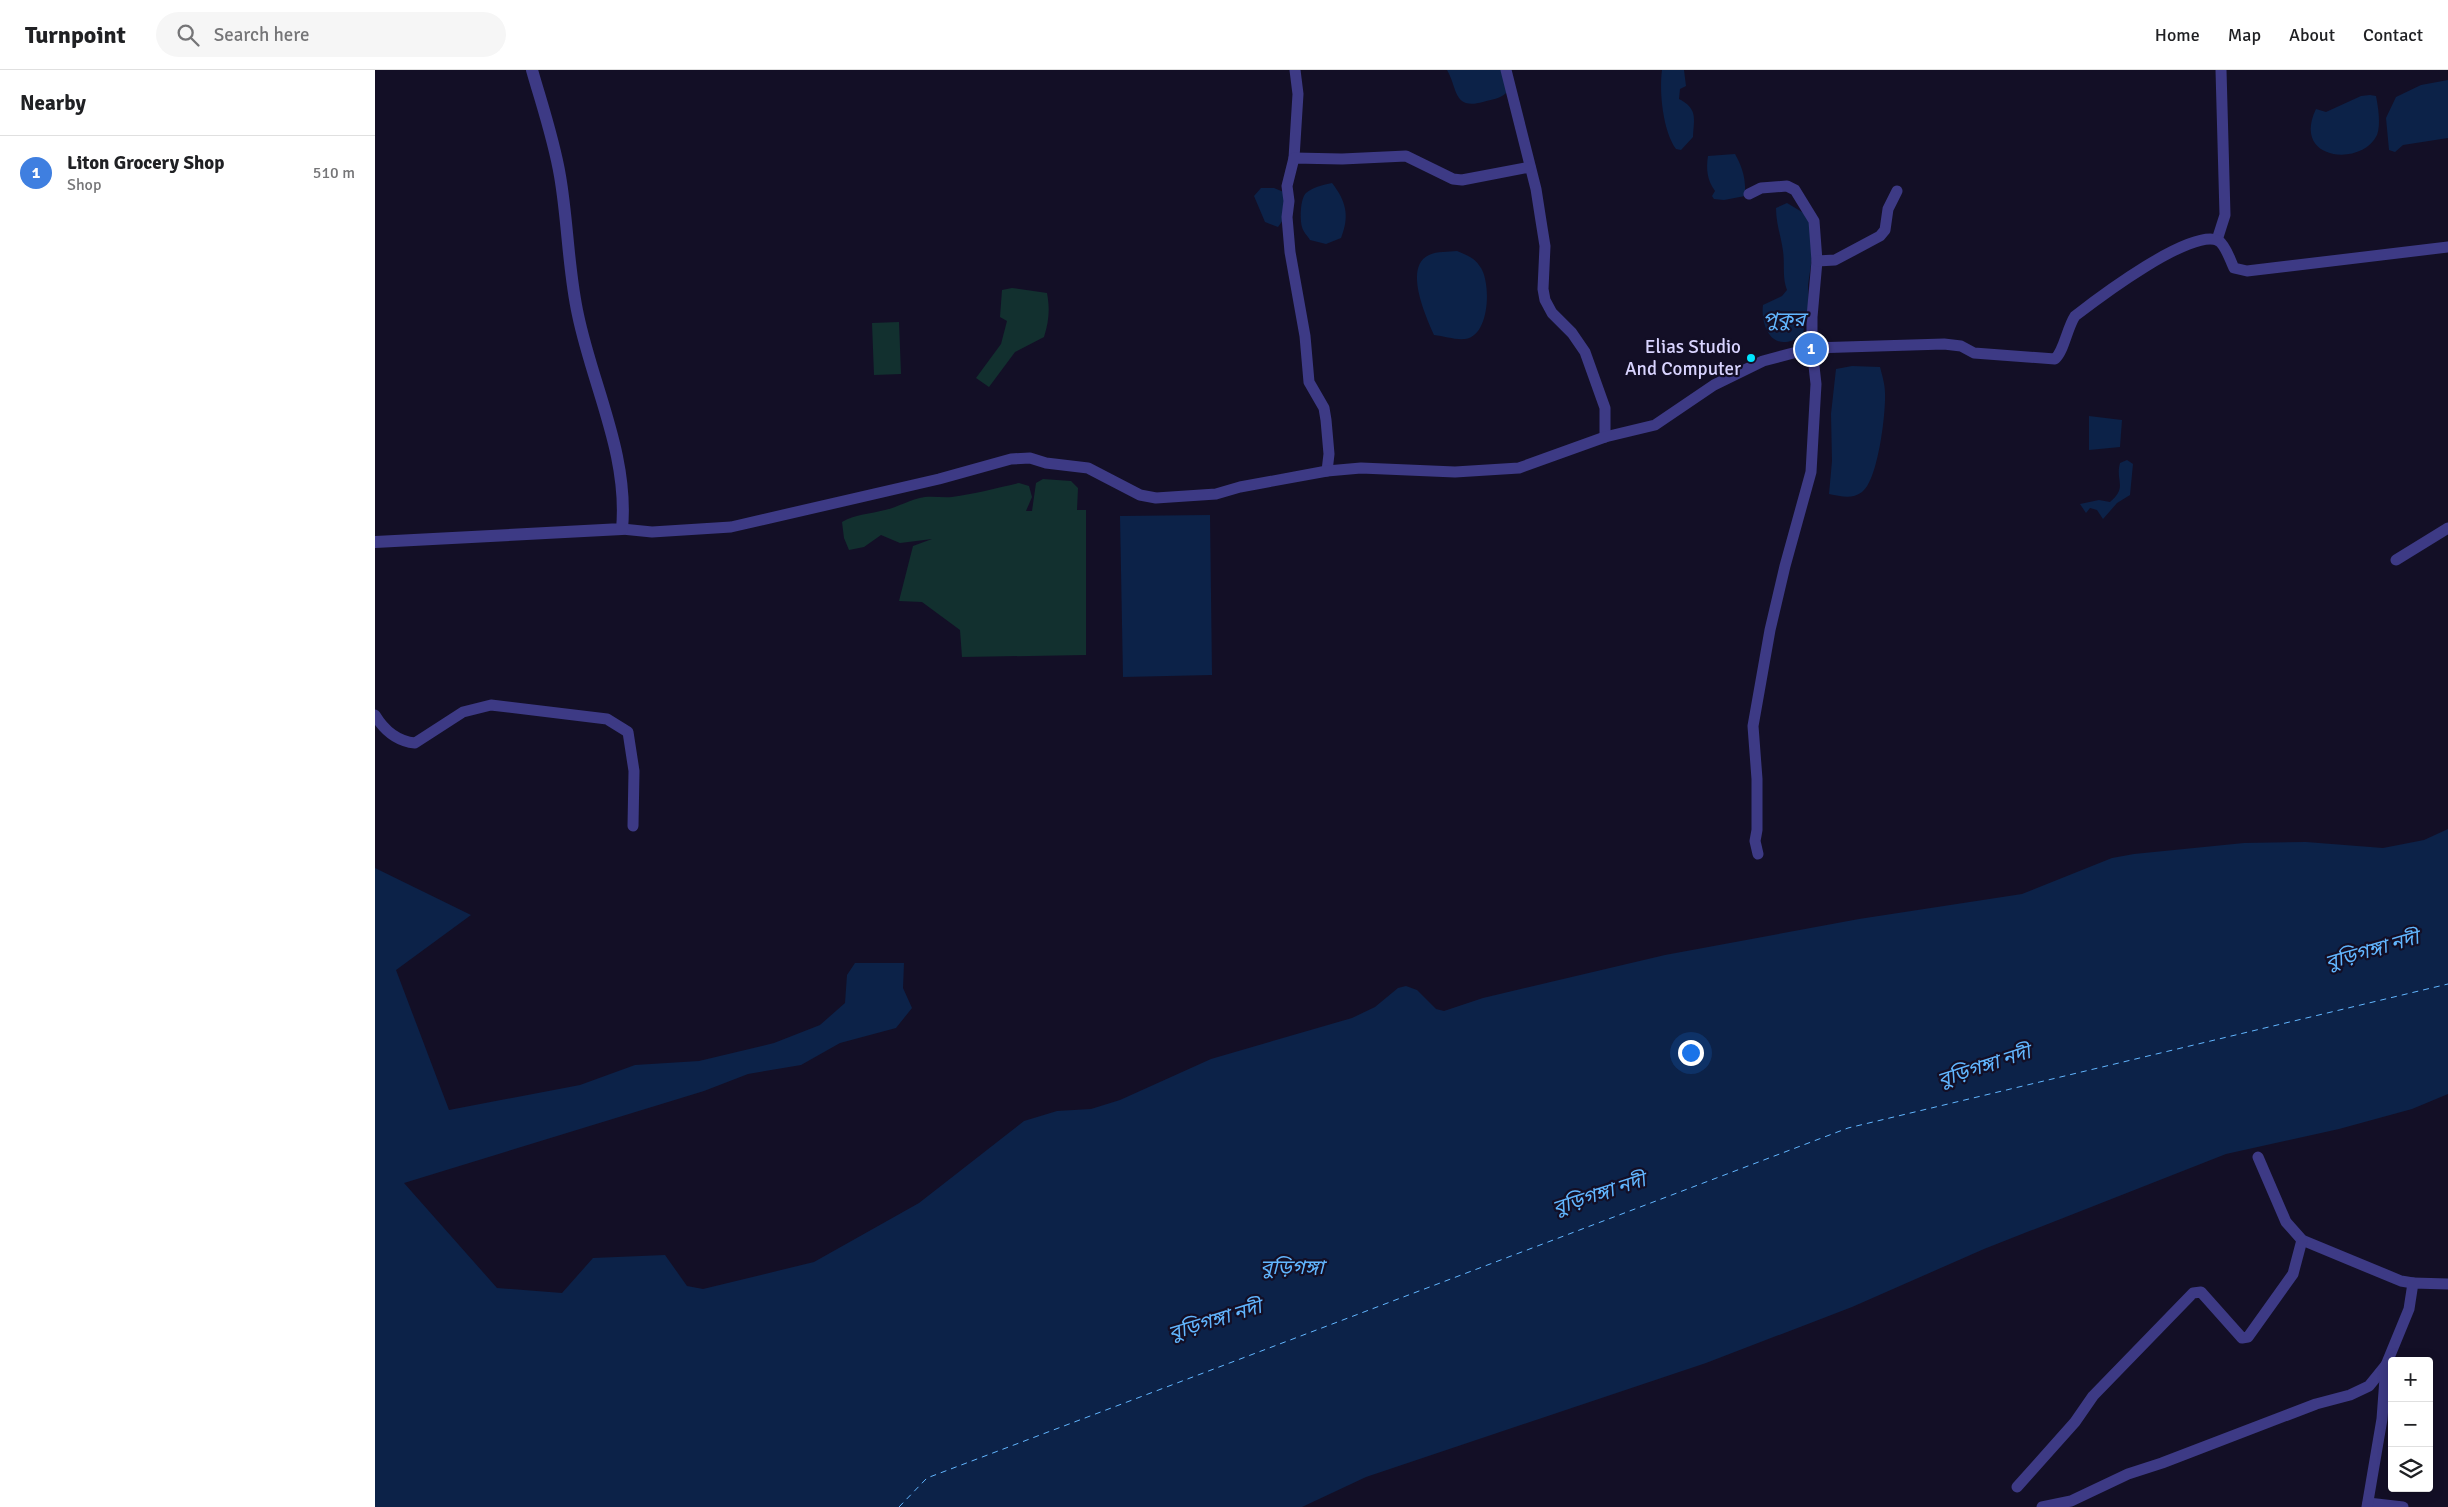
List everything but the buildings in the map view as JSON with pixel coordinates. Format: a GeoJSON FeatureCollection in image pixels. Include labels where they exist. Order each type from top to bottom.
{"type":"FeatureCollection","features":[{"type":"Feature","properties":{"kind":"street"},"geometry":{"type":"LineString","coordinates":[[532,70],[560,176],[577,312],[618,460],[624,507],[622,529]]}},
{"type":"Feature","properties":{"kind":"street"},"geometry":{"type":"LineString","coordinates":[[1295,70],[1298,94],[1294,158],[1287,186],[1289,201],[1287,217],[1290,252],[1305,336],[1309,382],[1324,408],[1327,420],[1329,454],[1327,472]]}},
{"type":"Feature","properties":{"kind":"street"},"geometry":{"type":"LineString","coordinates":[[1506,70],[1531,167],[1545,246],[1543,289],[1545,300],[1551,313],[1572,333],[1585,352],[1595,386],[1605,408],[1605,437]]}},
{"type":"Feature","properties":{"kind":"street"},"geometry":{"type":"LineString","coordinates":[[2217,240],[2225,215],[2221,70]]}},
{"type":"Feature","properties":{"kind":"street"},"geometry":{"type":"LineString","coordinates":[[1294,158],[1342,159],[1406,156],[1453,179],[1462,180],[1531,167]]}},
{"type":"Feature","properties":{"kind":"street"},"geometry":{"type":"LineString","coordinates":[[1749,194],[1761,188],[1770,187],[1787,186],[1795,190],[1813,220],[1817,261],[1812,317],[1812,348],[1816,384],[1811,472],[1774,612],[1753,726],[1757,779],[1757,830],[1755,841],[1758,854]]}},
{"type":"Feature","properties":{"kind":"street"},"geometry":{"type":"LineString","coordinates":[[1817,261],[1835,260],[1880,236],[1885,230],[1888,209],[1897,191]]}},
{"type":"Feature","properties":{"kind":"street"},"geometry":{"type":"LineString","coordinates":[[375,542],[622,529],[652,532],[731,527],[939,479],[1011,459],[1030,458],[1046,463],[1088,468],[1140,495],[1157,498],[1216,494],[1240,487],[1327,472],[1383,468],[1455,472],[1519,468],[1605,437],[1655,425],[1714,385],[1750,366],[1812,348],[1944,344],[1961,346],[1974,353],[2055,359],[2060,354],[2068,328],[2075,316],[2169,253],[2200,242],[2217,240],[2223,245],[2234,268],[2247,271],[2448,247]]}},
{"type":"Feature","properties":{"kind":"street"},"geometry":{"type":"LineString","coordinates":[[2396,560],[2448,528]]}},
{"type":"Feature","properties":{"kind":"street"},"geometry":{"type":"LineString","coordinates":[[375,715],[384,730],[407,742],[415,743],[463,712],[491,705],[607,719],[627,732],[634,771],[633,826]]}},
{"type":"Feature","properties":{"kind":"street"},"geometry":{"type":"LineString","coordinates":[[2258,1157],[2286,1222],[2302,1240],[2401,1281],[2448,1284]]}},
{"type":"Feature","properties":{"kind":"street"},"geometry":{"type":"LineString","coordinates":[[2017,1487],[2075,1422],[2093,1396],[2193,1293],[2201,1292],[2242,1338],[2248,1337],[2293,1274],[2302,1240]]}},
{"type":"Feature","properties":{"kind":"street"},"geometry":{"type":"LineString","coordinates":[[2042,1507],[2073,1504],[2128,1474],[2162,1463],[2316,1404],[2350,1395],[2369,1386],[2386,1365],[2409,1309],[2413,1283]]}},
{"type":"Feature","properties":{"kind":"street"},"geometry":{"type":"LineString","coordinates":[[2386,1365],[2382,1419],[2367,1505],[2403,1507]]}},
{"type":"Feature","properties":{"kind":"green space"},"geometry":{"type":"Polygon","coordinates":[[[1012,288],[1047,293],[1049,310],[1047,326],[1044,337],[1015,352],[989,387],[976,378],[1001,344],[1007,321],[1000,317],[1002,290],[1012,288]]]}},
{"type":"Feature","properties":{"kind":"green space"},"geometry":{"type":"Polygon","coordinates":[[[899,322],[901,374],[874,375],[872,323],[899,322]]]}},
{"type":"Feature","properties":{"kind":"green space"},"geometry":{"type":"Polygon","coordinates":[[[1043,479],[1071,481],[1078,488],[1077,510],[1086,510],[1086,655],[962,657],[960,630],[922,602],[899,601],[913,546],[932,539],[900,543],[881,535],[864,547],[849,550],[844,538],[842,522],[853,517],[890,509],[920,498],[952,497],[1019,483],[1029,486],[1032,497],[1026,511],[1032,511],[1036,483],[1043,479]]]}},
{"type":"Feature","properties":{"kind":"water"},"geometry":{"type":"Polygon","coordinates":[[[1447,70],[1506,70],[1506,93],[1498,98],[1483,102],[1466,103],[1458,96],[1447,70]]]}},
{"type":"Feature","properties":{"kind":"water"},"geometry":{"type":"Polygon","coordinates":[[[1662,70],[1684,70],[1686,86],[1680,89],[1679,99],[1692,110],[1694,124],[1693,137],[1681,150],[1676,149],[1665,122],[1661,89],[1662,70]]]}},
{"type":"Feature","properties":{"kind":"water"},"geometry":{"type":"Polygon","coordinates":[[[2448,80],[2448,138],[2403,145],[2395,152],[2389,150],[2386,118],[2396,97],[2421,85],[2448,80]]]}},
{"type":"Feature","properties":{"kind":"water"},"geometry":{"type":"Polygon","coordinates":[[[2361,96],[2376,96],[2379,121],[2377,135],[2369,145],[2358,152],[2345,155],[2331,154],[2320,149],[2313,140],[2311,126],[2316,109],[2326,112],[2361,96]]]}},
{"type":"Feature","properties":{"kind":"water"},"geometry":{"type":"Polygon","coordinates":[[[1735,154],[1743,174],[1745,196],[1724,200],[1714,199],[1712,196],[1715,191],[1710,183],[1708,174],[1708,156],[1735,154]]]}},
{"type":"Feature","properties":{"kind":"water"},"geometry":{"type":"Polygon","coordinates":[[[1332,183],[1341,196],[1346,216],[1341,238],[1326,244],[1310,240],[1303,231],[1301,209],[1306,193],[1322,185],[1332,183]]]}},
{"type":"Feature","properties":{"kind":"water"},"geometry":{"type":"Polygon","coordinates":[[[1261,188],[1274,188],[1286,193],[1283,220],[1278,227],[1265,222],[1254,196],[1261,188]]]}},
{"type":"Feature","properties":{"kind":"water","name":"পুকুর"},"geometry":{"type":"Polygon","coordinates":[[[1787,203],[1807,215],[1812,231],[1813,251],[1808,285],[1809,305],[1802,336],[1792,341],[1779,342],[1770,335],[1764,323],[1763,305],[1782,296],[1787,290],[1776,208],[1787,203]]]}},
{"type":"Feature","properties":{"kind":"water"},"geometry":{"type":"Polygon","coordinates":[[[1457,251],[1471,257],[1479,265],[1486,285],[1487,297],[1484,319],[1473,336],[1465,339],[1434,335],[1422,305],[1417,281],[1421,261],[1429,255],[1439,252],[1457,251]]]}},
{"type":"Feature","properties":{"kind":"water"},"geometry":{"type":"Polygon","coordinates":[[[1852,366],[1880,367],[1885,386],[1885,403],[1877,461],[1868,485],[1862,492],[1846,497],[1829,494],[1832,461],[1831,414],[1836,369],[1852,366]]]}},
{"type":"Feature","properties":{"kind":"water"},"geometry":{"type":"Polygon","coordinates":[[[2089,416],[2122,420],[2120,447],[2089,450],[2089,416]]]}},
{"type":"Feature","properties":{"kind":"water"},"geometry":{"type":"Polygon","coordinates":[[[2127,460],[2133,464],[2130,495],[2117,503],[2103,519],[2097,510],[2090,508],[2086,513],[2080,504],[2099,500],[2110,502],[2115,497],[2120,488],[2120,463],[2127,460]]]}},
{"type":"Feature","properties":{"kind":"water"},"geometry":{"type":"Polygon","coordinates":[[[1210,515],[1212,675],[1123,677],[1120,516],[1210,515]]]}},
{"type":"Feature","properties":{"kind":"water","name":"বুড়িগঙ্গা"},"geometry":{"type":"Polygon","coordinates":[[[2448,829],[2448,1094],[2412,1109],[2339,1129],[2226,1154],[1984,1249],[1852,1307],[1706,1363],[1366,1477],[1302,1507],[375,1507],[375,868],[471,915],[396,970],[449,1110],[580,1085],[635,1065],[699,1061],[774,1043],[820,1025],[845,1003],[847,975],[855,963],[904,963],[903,988],[912,1008],[896,1028],[840,1043],[801,1065],[748,1074],[704,1091],[404,1183],[497,1288],[562,1293],[593,1258],[665,1255],[687,1286],[703,1289],[814,1262],[919,1203],[1024,1121],[1057,1111],[1091,1109],[1120,1100],[1211,1059],[1352,1018],[1375,1007],[1398,988],[1406,986],[1417,990],[1436,1009],[1444,1011],[1483,998],[1665,955],[1859,919],[2022,894],[2112,858],[2134,854],[2244,843],[2306,842],[2383,848],[2424,840],[2448,829]]]}},
{"type":"Feature","properties":{"kind":"ferry route"},"geometry":{"type":"LineString","coordinates":[[899,1507],[927,1478],[1848,1128],[2448,984]]}},
{"type":"Feature","properties":{"kind":"place","name":"Liton Grocery Shop"},"geometry":{"type":"Point","coordinates":[1811,349]}},
{"type":"Feature","properties":{"kind":"place","name":"Elias Studio And Computer"},"geometry":{"type":"Point","coordinates":[1751,358]}},
{"type":"Feature","properties":{"kind":"water label","name":"বুড়িগঙ্গা নদী"},"geometry":{"type":"Point","coordinates":[2372,950]}},
{"type":"Feature","properties":{"kind":"water label","name":"বুড়িগঙ্গা নদী"},"geometry":{"type":"Point","coordinates":[1984,1066]}},
{"type":"Feature","properties":{"kind":"water label","name":"বুড়িগঙ্গা নদী"},"geometry":{"type":"Point","coordinates":[1599,1194]}},
{"type":"Feature","properties":{"kind":"water label","name":"বুড়িগঙ্গা নদী"},"geometry":{"type":"Point","coordinates":[1215,1320]}}]}
